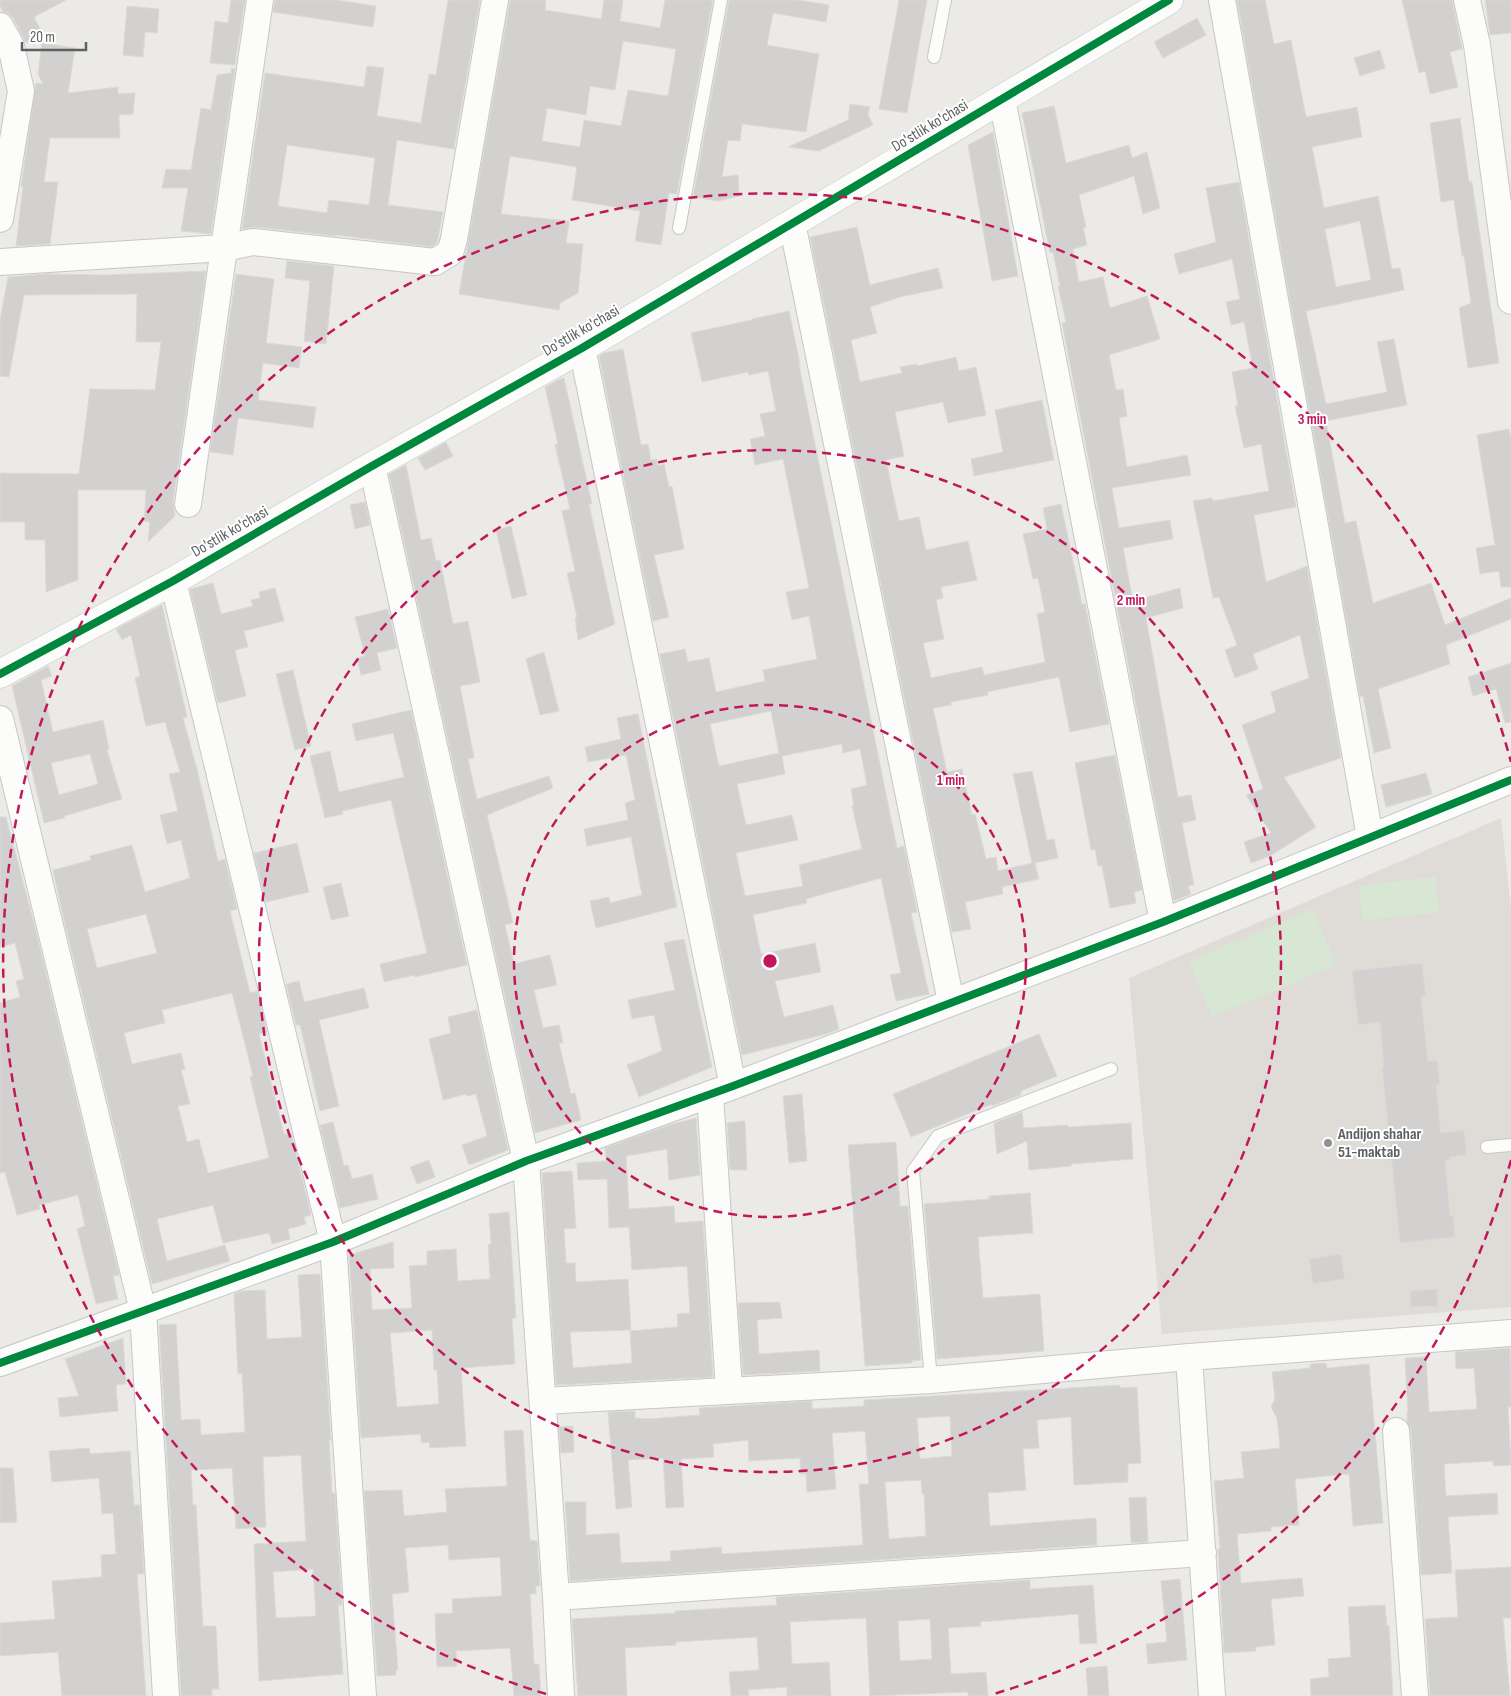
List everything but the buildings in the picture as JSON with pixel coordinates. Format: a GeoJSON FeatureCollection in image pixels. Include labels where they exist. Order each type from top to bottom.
{"type":"FeatureCollection","features":[{"type":"Feature","properties":{"kind":"street"},"geometry":{"type":"LineString","coordinates":[[188,504],[260,0]]}},
{"type":"Feature","properties":{"kind":"street"},"geometry":{"type":"LineString","coordinates":[[0,262],[224,248],[253,242],[435,262],[450,253],[454,239],[495,0]]}},
{"type":"Feature","properties":{"kind":"street","name":"Do'stlik ko'chasi"},"geometry":{"type":"LineString","coordinates":[[0,674],[173,581],[582,348],[1170,0]]}},
{"type":"Feature","properties":{"kind":"street"},"geometry":{"type":"LineString","coordinates":[[1222,0],[1370,837]]}},
{"type":"Feature","properties":{"kind":"street"},"geometry":{"type":"LineString","coordinates":[[1467,0],[1477,45],[1511,302]]}},
{"type":"Feature","properties":{"kind":"street"},"geometry":{"type":"LineString","coordinates":[[0,26],[11,46],[21,91],[0,219]]}},
{"type":"Feature","properties":{"kind":"street"},"geometry":{"type":"LineString","coordinates":[[1002,99],[1163,922]]}},
{"type":"Feature","properties":{"kind":"street"},"geometry":{"type":"LineString","coordinates":[[792,224],[951,1002]]}},
{"type":"Feature","properties":{"kind":"street"},"geometry":{"type":"LineString","coordinates":[[582,348],[722,1090],[729,1390]]}},
{"type":"Feature","properties":{"kind":"street"},"geometry":{"type":"LineString","coordinates":[[372,466],[526,1161],[561,1696]]}},
{"type":"Feature","properties":{"kind":"street"},"geometry":{"type":"LineString","coordinates":[[173,581],[333,1242],[362,1696]]}},
{"type":"Feature","properties":{"kind":"street"},"geometry":{"type":"LineString","coordinates":[[0,720],[143,1311],[166,1696]]}},
{"type":"Feature","properties":{"kind":"street"},"geometry":{"type":"LineString","coordinates":[[0,1363],[333,1242],[526,1161],[722,1090],[1163,922],[1511,780]]}},
{"type":"Feature","properties":{"kind":"street"},"geometry":{"type":"LineString","coordinates":[[543,1401],[930,1380],[1189,1357],[1511,1333]]}},
{"type":"Feature","properties":{"kind":"street"},"geometry":{"type":"LineString","coordinates":[[1189,1357],[1212,1696]]}},
{"type":"Feature","properties":{"kind":"street"},"geometry":{"type":"LineString","coordinates":[[1396,1431],[1415,1696]]}},
{"type":"Feature","properties":{"kind":"street"},"geometry":{"type":"LineString","coordinates":[[556,1598],[1202,1553]]}},
{"type":"Feature","properties":{"kind":"lane"},"geometry":{"type":"LineString","coordinates":[[679,228],[721,0]]}},
{"type":"Feature","properties":{"kind":"lane"},"geometry":{"type":"LineString","coordinates":[[934,57],[945,0]]}},
{"type":"Feature","properties":{"kind":"lane"},"geometry":{"type":"LineString","coordinates":[[930,1380],[913,1171],[938,1136],[1111,1070]]}},
{"type":"Feature","properties":{"kind":"lane"},"geometry":{"type":"LineString","coordinates":[[1487,1147],[1511,1144]]}},
{"type":"Feature","properties":{"kind":"shaded area","name":"Andijon shahar 51-maktab"},"geometry":{"type":"Polygon","coordinates":[[[1501,818],[1511,908],[1511,1307],[1162,1334],[1129,978],[1501,818]]]}},
{"type":"Feature","properties":{"kind":"green space"},"geometry":{"type":"Polygon","coordinates":[[[1435,877],[1439,912],[1363,921],[1359,886],[1435,877]]]}},
{"type":"Feature","properties":{"kind":"green space"},"geometry":{"type":"Polygon","coordinates":[[[1313,909],[1336,965],[1212,1017],[1189,961],[1313,909]]]}},
{"type":"Feature","properties":{"kind":"cycle path"},"geometry":{"type":"LineString","coordinates":[[0,674],[173,581],[582,348],[1169,0]]}},
{"type":"Feature","properties":{"kind":"cycle path"},"geometry":{"type":"LineString","coordinates":[[0,1363],[333,1242],[526,1161],[733,1086],[1163,922],[1511,780]]}},
{"type":"Feature","properties":{"kind":"place","name":"Andijon shahar 51-maktab"},"geometry":{"type":"Point","coordinates":[1328,1143]}}]}
